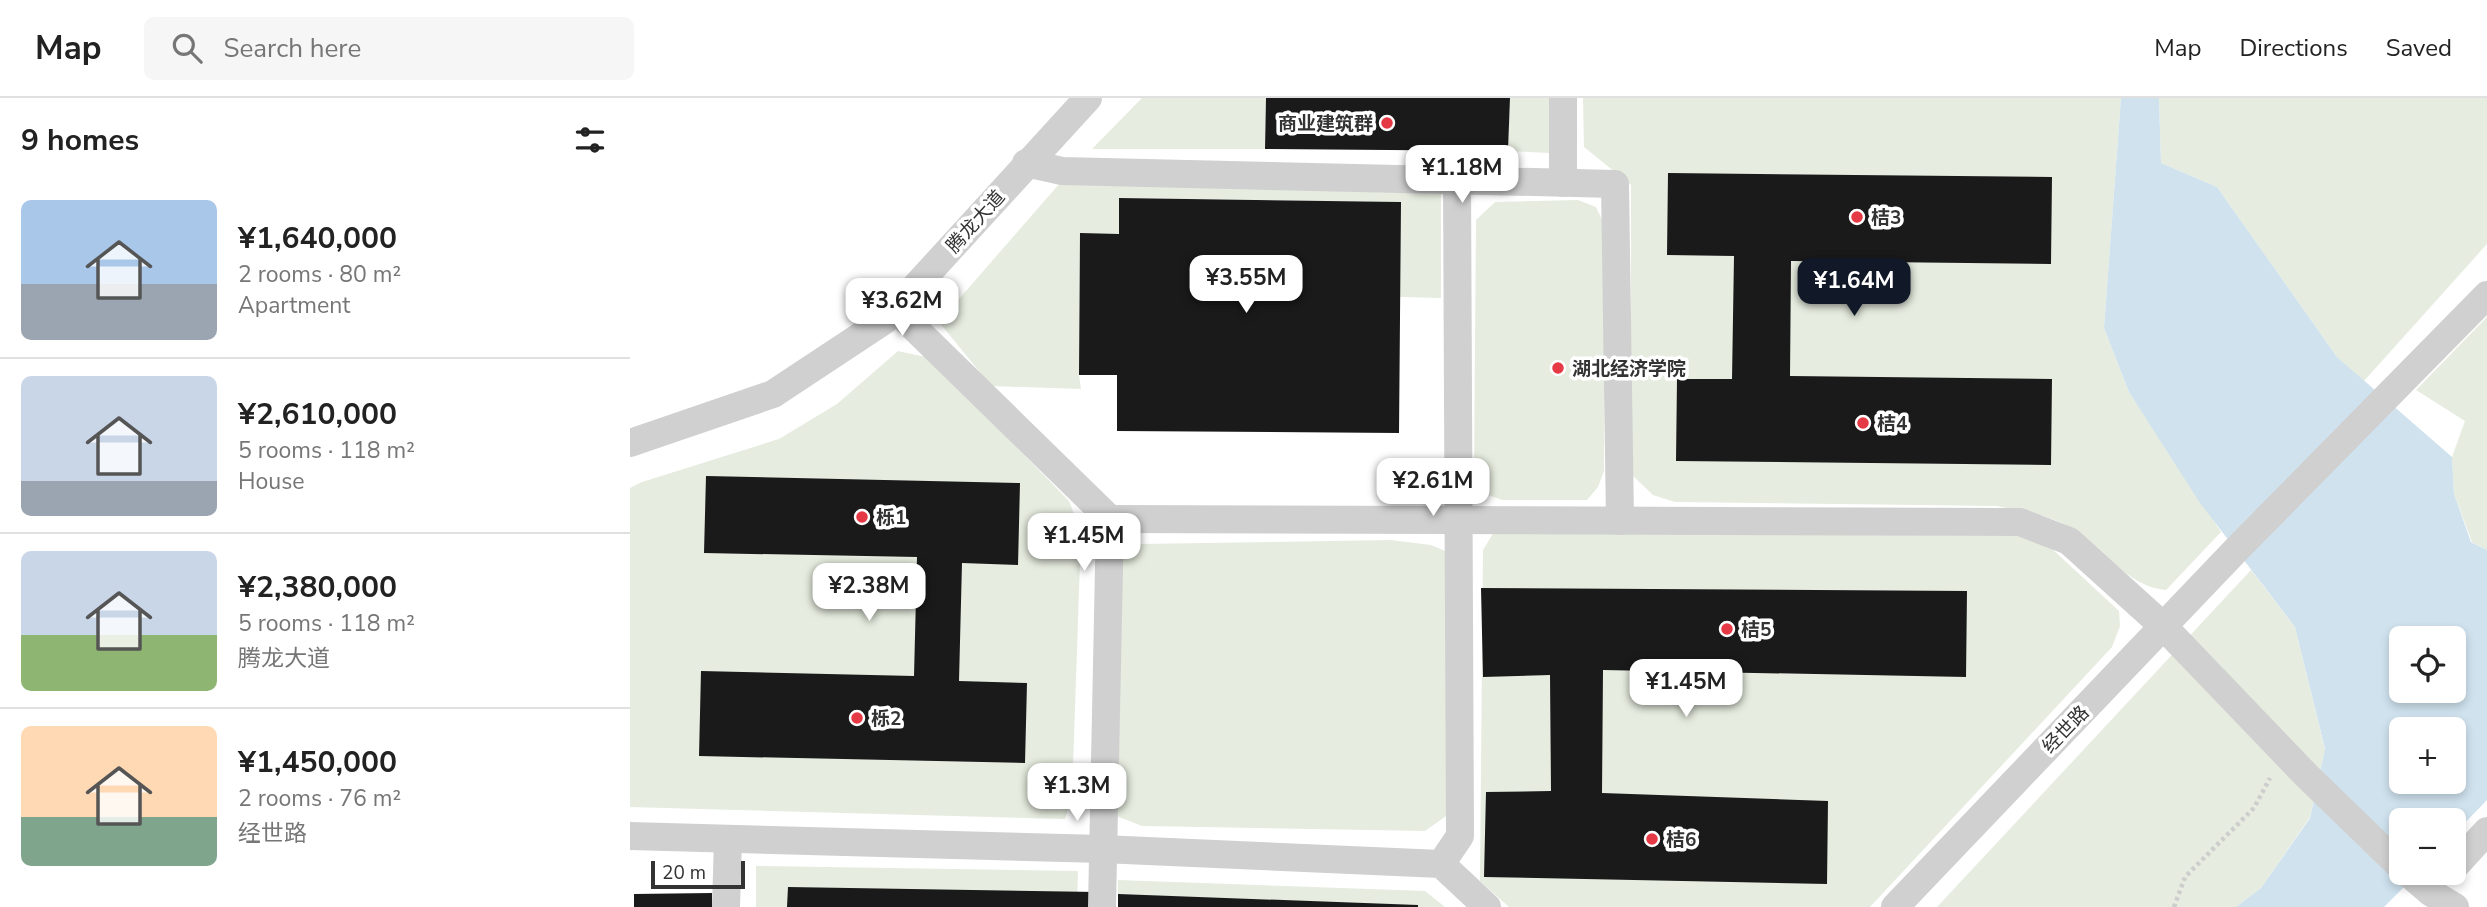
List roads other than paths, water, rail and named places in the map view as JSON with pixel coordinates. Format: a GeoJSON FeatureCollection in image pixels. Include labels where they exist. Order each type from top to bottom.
{"type":"FeatureCollection","features":[{"type":"Feature","properties":{"kind":"street","name":"腾龙大道"},"geometry":{"type":"LineString","coordinates":[[630,443],[773,394],[885,320],[1088,98]]}},
{"type":"Feature","properties":{"kind":"street"},"geometry":{"type":"LineString","coordinates":[[1563,98],[1563,183]]}},
{"type":"Feature","properties":{"kind":"street"},"geometry":{"type":"LineString","coordinates":[[1026,163],[1062,171],[1615,184],[1620,521]]}},
{"type":"Feature","properties":{"kind":"street"},"geometry":{"type":"LineString","coordinates":[[1441,864],[1460,836],[1457,180]]}},
{"type":"Feature","properties":{"kind":"street","name":"经世路"},"geometry":{"type":"LineString","coordinates":[[1895,907],[2236,550],[2487,295]]}},
{"type":"Feature","properties":{"kind":"street"},"geometry":{"type":"LineString","coordinates":[[896,310],[1110,519],[2020,522],[2069,541],[2163,626],[2306,775],[2389,853]]}},
{"type":"Feature","properties":{"kind":"street"},"geometry":{"type":"LineString","coordinates":[[1101,907],[1110,519]]}},
{"type":"Feature","properties":{"kind":"street"},"geometry":{"type":"LineString","coordinates":[[2466,853],[2487,831]]}},
{"type":"Feature","properties":{"kind":"street"},"geometry":{"type":"LineString","coordinates":[[630,836],[1102,849],[1441,864],[1487,907]]}},
{"type":"Feature","properties":{"kind":"street"},"geometry":{"type":"LineString","coordinates":[[726,907],[728,839]]}},
{"type":"Feature","properties":{"kind":"street"},"geometry":{"type":"LineString","coordinates":[[2424,885],[2455,907]]}},
{"type":"Feature","properties":{"kind":"water"},"geometry":{"type":"Polygon","coordinates":[[[2121,98],[2159,98],[2161,163],[2217,187],[2337,357],[2452,457],[2454,494],[2471,542],[2487,550],[2487,800],[2466,822],[2466,808],[2389,808],[2389,885],[2406,885],[2384,907],[2236,907],[2261,888],[2310,818],[2325,749],[2295,627],[2200,503],[2129,392],[2104,328],[2121,98]]]}},
{"type":"Feature","properties":{"kind":"place","name":"商业建筑群"},"geometry":{"type":"Point","coordinates":[1387,123]}},
{"type":"Feature","properties":{"kind":"place","name":"桔3"},"geometry":{"type":"Point","coordinates":[1857,217]}},
{"type":"Feature","properties":{"kind":"place","name":"湖北经济学院"},"geometry":{"type":"Point","coordinates":[1558,368]}},
{"type":"Feature","properties":{"kind":"place","name":"桔4"},"geometry":{"type":"Point","coordinates":[1863,423]}},
{"type":"Feature","properties":{"kind":"place","name":"栎1"},"geometry":{"type":"Point","coordinates":[862,517]}},
{"type":"Feature","properties":{"kind":"place","name":"桔5"},"geometry":{"type":"Point","coordinates":[1727,629]}},
{"type":"Feature","properties":{"kind":"place","name":"栎2"},"geometry":{"type":"Point","coordinates":[857,718]}},
{"type":"Feature","properties":{"kind":"place","name":"桔6"},"geometry":{"type":"Point","coordinates":[1652,839]}}]}
